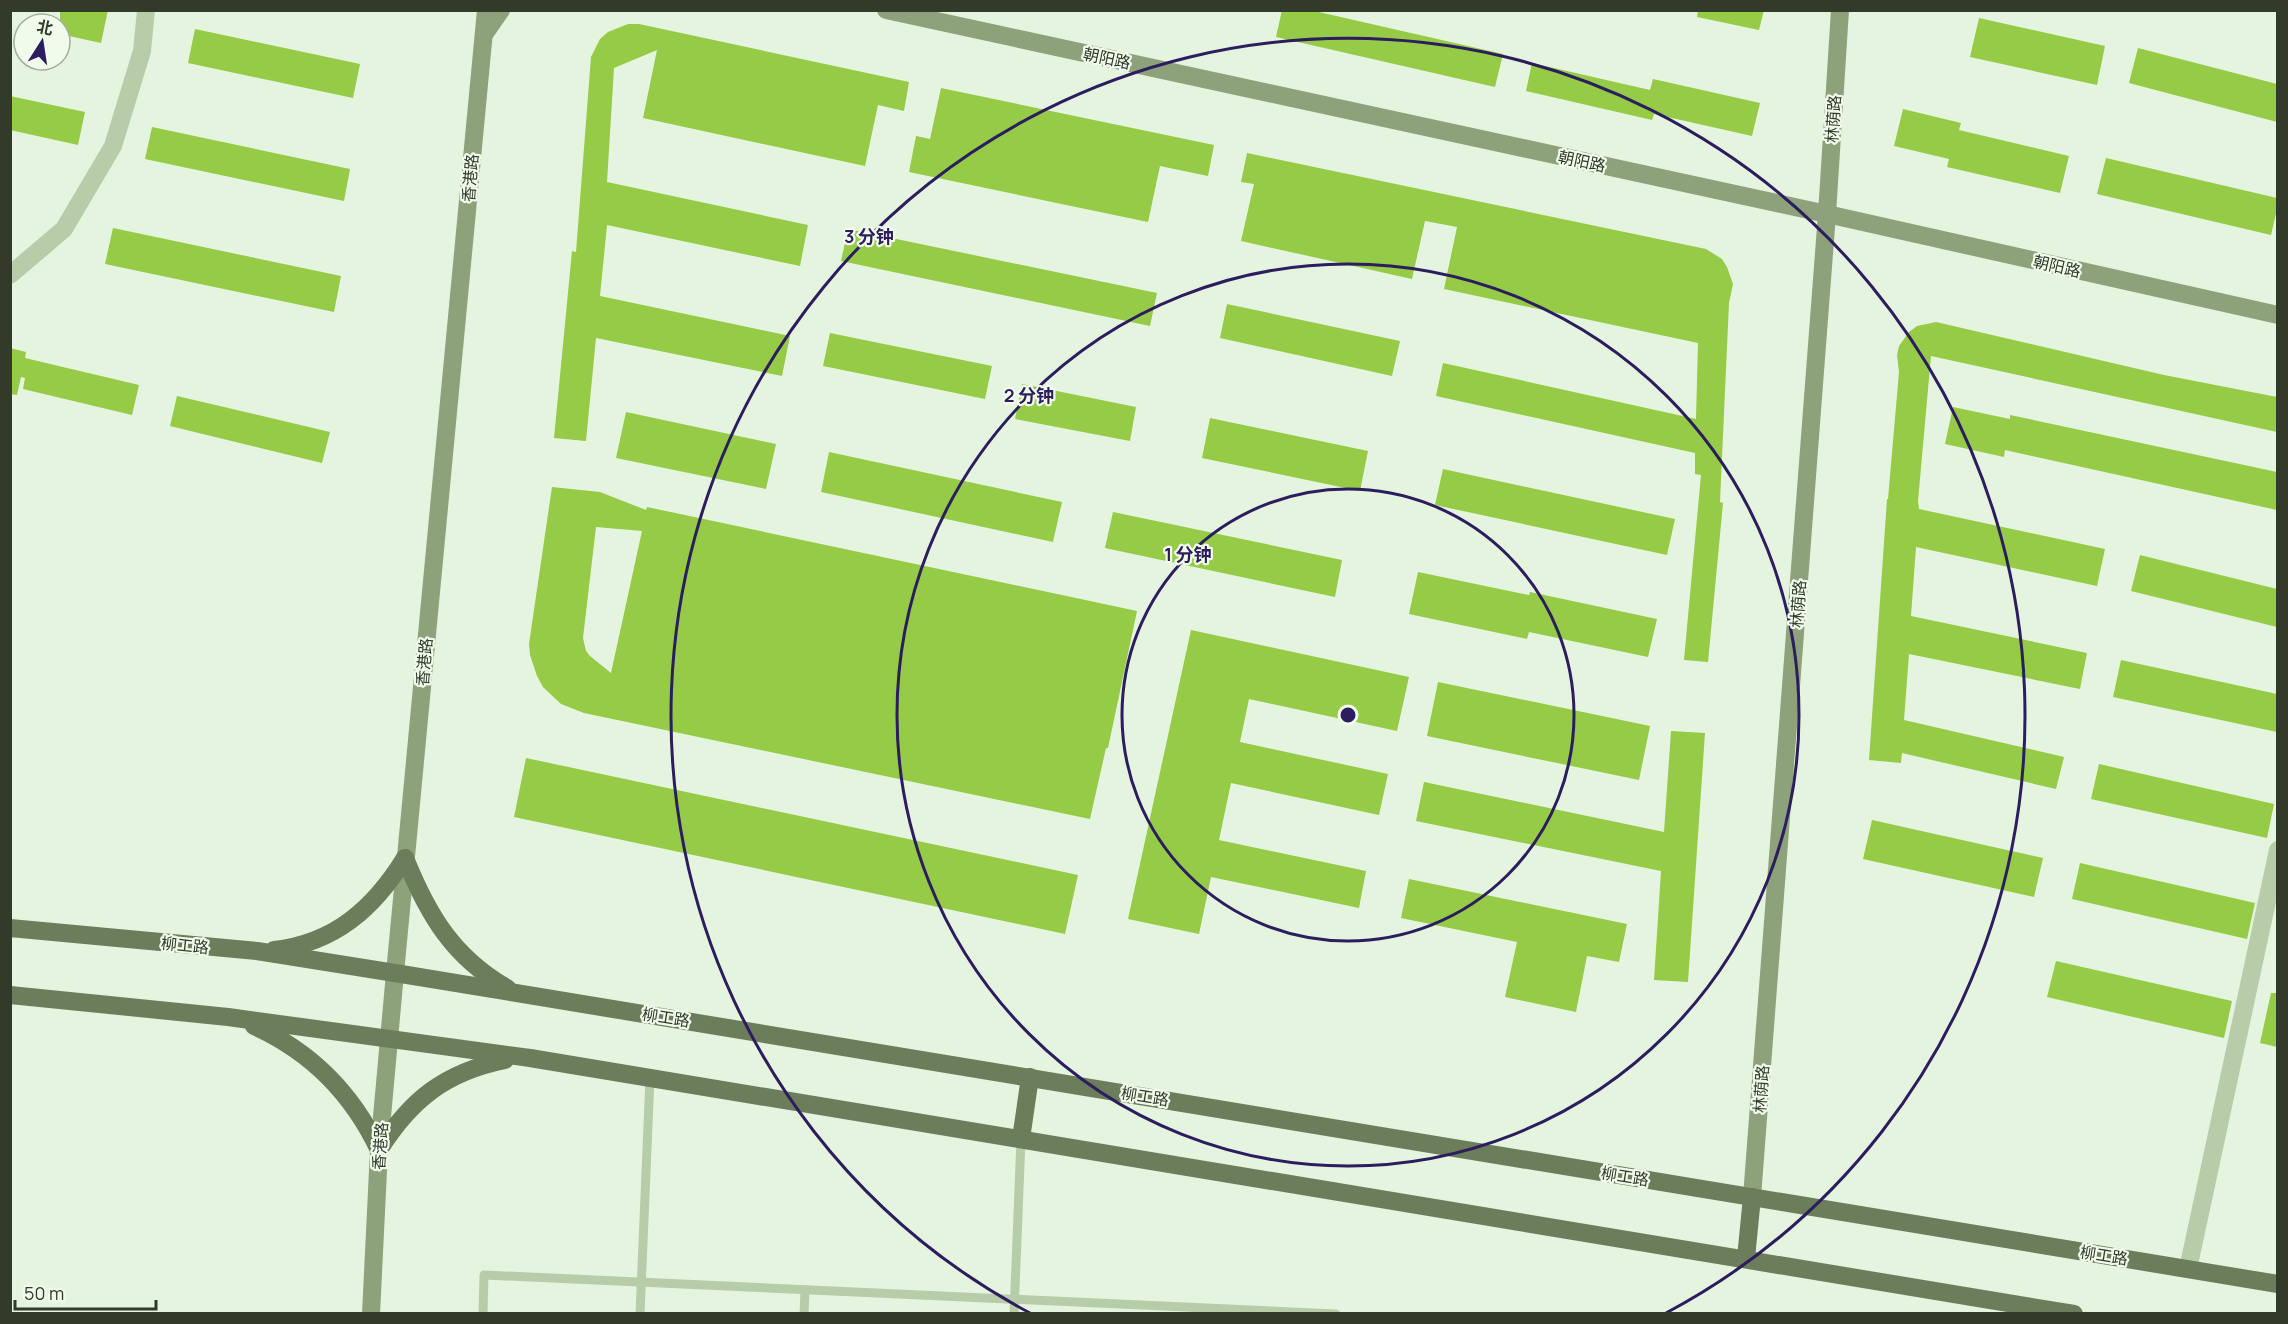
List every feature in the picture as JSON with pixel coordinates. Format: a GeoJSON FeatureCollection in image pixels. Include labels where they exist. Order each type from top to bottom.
{"type":"FeatureCollection","features":[{"type":"Feature","properties":{"kind":"main road"},"geometry":{"type":"LineString","coordinates":[[257,951],[288,948],[317,939],[344,926],[369,907],[389,884],[405,858]]}},
{"type":"Feature","properties":{"kind":"main road"},"geometry":{"type":"LineString","coordinates":[[405,858],[430,913],[452,944],[481,971],[514,992]]}},
{"type":"Feature","properties":{"kind":"main road","name":"柳工路"},"geometry":{"type":"LineString","coordinates":[[10,928],[257,951],[2277,1284]]}},
{"type":"Feature","properties":{"kind":"main road"},"geometry":{"type":"LineString","coordinates":[[10,995],[228,1017],[530,1058],[2074,1314]]}},
{"type":"Feature","properties":{"kind":"main road"},"geometry":{"type":"LineString","coordinates":[[228,1017],[250,1024],[292,1045],[328,1074],[358,1110],[380,1150],[406,1112],[441,1083],[484,1064],[530,1058]]}},
{"type":"Feature","properties":{"kind":"main road"},"geometry":{"type":"LineString","coordinates":[[1022,1139],[1030,1077]]}},
{"type":"Feature","properties":{"kind":"main road"},"geometry":{"type":"LineString","coordinates":[[1746,1258],[1752,1197]]}},
{"type":"Feature","properties":{"kind":"street"},"geometry":{"type":"LineString","coordinates":[[10,275],[64,229],[112,146],[142,51],[146,10]]}},
{"type":"Feature","properties":{"kind":"street"},"geometry":{"type":"LineString","coordinates":[[475,10],[484,35]]}},
{"type":"Feature","properties":{"kind":"street","name":"香港路"},"geometry":{"type":"LineString","coordinates":[[371,1314],[389,1039],[486,10]]}},
{"type":"Feature","properties":{"kind":"street"},"geometry":{"type":"LineString","coordinates":[[484,35],[501,10]]}},
{"type":"Feature","properties":{"kind":"street","name":"朝阳路"},"geometry":{"type":"LineString","coordinates":[[886,10],[2277,312]]}},
{"type":"Feature","properties":{"kind":"street","name":"林荫路"},"geometry":{"type":"LineString","coordinates":[[1752,1197],[1827,214],[1840,10]]}},
{"type":"Feature","properties":{"kind":"street"},"geometry":{"type":"LineString","coordinates":[[2188,1269],[2277,850]]}},
{"type":"Feature","properties":{"kind":"lane"},"geometry":{"type":"LineString","coordinates":[[640,1314],[650,1078]]}},
{"type":"Feature","properties":{"kind":"lane"},"geometry":{"type":"LineString","coordinates":[[1014,1314],[1022,1139]]}},
{"type":"Feature","properties":{"kind":"lane"},"geometry":{"type":"LineString","coordinates":[[483,1314],[484,1275],[1015,1299],[1223,1311],[1336,1314]]}},
{"type":"Feature","properties":{"kind":"lane"},"geometry":{"type":"LineString","coordinates":[[804,1314],[805,1290]]}},
{"type":"Feature","properties":{"kind":"building"},"geometry":{"type":"Polygon","coordinates":[[[60,10],[108,10],[101,43],[72,37],[72,12],[60,12],[60,10]]]}},
{"type":"Feature","properties":{"kind":"building"},"geometry":{"type":"Polygon","coordinates":[[[1282,10],[1310,10],[1503,54],[1495,87],[1276,37],[1282,10]]]}},
{"type":"Feature","properties":{"kind":"building"},"geometry":{"type":"Polygon","coordinates":[[[1698,10],[1764,10],[1759,30],[1697,17],[1698,10]]]}},
{"type":"Feature","properties":{"kind":"building"},"geometry":{"type":"Polygon","coordinates":[[[1979,18],[2105,46],[2097,85],[1970,57],[1979,18]]]}},
{"type":"Feature","properties":{"kind":"building"},"geometry":{"type":"Polygon","coordinates":[[[628,24],[639,24],[909,82],[904,111],[878,105],[865,166],[643,118],[657,50],[614,68],[607,182],[808,225],[800,266],[607,225],[600,296],[790,336],[782,376],[596,338],[586,441],[554,438],[572,251],[576,252],[591,57],[600,39],[608,32],[628,24]]]}},
{"type":"Feature","properties":{"kind":"building"},"geometry":{"type":"Polygon","coordinates":[[[195,29],[360,64],[353,98],[188,63],[195,29]]]}},
{"type":"Feature","properties":{"kind":"building"},"geometry":{"type":"Polygon","coordinates":[[[2138,48],[2277,84],[2277,122],[2129,83],[2138,48]]]}},
{"type":"Feature","properties":{"kind":"building"},"geometry":{"type":"Polygon","coordinates":[[[1532,63],[1650,90],[1653,79],[1760,103],[1752,136],[1654,114],[1652,120],[1526,91],[1532,63]]]}},
{"type":"Feature","properties":{"kind":"building"},"geometry":{"type":"Polygon","coordinates":[[[941,88],[1214,145],[1208,176],[1160,166],[1148,222],[909,172],[916,136],[930,139],[941,88]]]}},
{"type":"Feature","properties":{"kind":"building"},"geometry":{"type":"Polygon","coordinates":[[[10,96],[85,112],[78,145],[10,130],[10,96]]]}},
{"type":"Feature","properties":{"kind":"building"},"geometry":{"type":"Polygon","coordinates":[[[1903,109],[1961,123],[1959,130],[2069,156],[2060,193],[1947,167],[1949,159],[1894,146],[1903,109]]]}},
{"type":"Feature","properties":{"kind":"building"},"geometry":{"type":"Polygon","coordinates":[[[152,127],[350,169],[344,201],[145,159],[152,127]]]}},
{"type":"Feature","properties":{"kind":"building"},"geometry":{"type":"Polygon","coordinates":[[[1247,153],[1706,249],[1722,259],[1733,284],[1729,303],[1720,502],[1723,503],[1708,662],[1684,660],[1701,475],[1695,474],[1695,453],[1436,396],[1443,363],[1696,419],[1698,343],[1444,289],[1457,227],[1425,221],[1412,279],[1241,241],[1254,184],[1241,182],[1247,153]]]}},
{"type":"Feature","properties":{"kind":"building"},"geometry":{"type":"Polygon","coordinates":[[[2106,158],[2277,198],[2271,235],[2097,194],[2106,158]]]}},
{"type":"Feature","properties":{"kind":"building"},"geometry":{"type":"Polygon","coordinates":[[[113,228],[341,276],[334,312],[105,264],[113,228]]]}},
{"type":"Feature","properties":{"kind":"building"},"geometry":{"type":"Polygon","coordinates":[[[848,229],[1157,293],[1150,326],[841,261],[848,229]]]}},
{"type":"Feature","properties":{"kind":"building"},"geometry":{"type":"Polygon","coordinates":[[[1227,304],[1400,341],[1392,376],[1220,338],[1227,304]]]}},
{"type":"Feature","properties":{"kind":"building"},"geometry":{"type":"Polygon","coordinates":[[[1936,322],[2164,375],[2277,397],[2277,432],[1931,356],[1919,509],[2105,549],[2097,586],[1916,547],[1911,616],[2087,653],[2080,689],[1909,654],[1904,720],[2064,757],[2056,789],[1902,753],[1901,763],[1869,760],[1887,499],[1899,372],[1897,355],[1899,346],[1909,332],[1917,326],[1936,322]]]}},
{"type":"Feature","properties":{"kind":"building"},"geometry":{"type":"Polygon","coordinates":[[[830,333],[992,366],[985,399],[823,366],[830,333]]]}},
{"type":"Feature","properties":{"kind":"building"},"geometry":{"type":"Polygon","coordinates":[[[10,348],[26,352],[25,358],[139,385],[132,415],[23,389],[25,378],[21,377],[17,395],[10,394],[10,348]]]}},
{"type":"Feature","properties":{"kind":"building"},"geometry":{"type":"Polygon","coordinates":[[[1022,384],[1136,407],[1130,441],[1015,419],[1022,384]]]}},
{"type":"Feature","properties":{"kind":"building"},"geometry":{"type":"Polygon","coordinates":[[[177,396],[330,432],[322,463],[170,426],[177,396]]]}},
{"type":"Feature","properties":{"kind":"building"},"geometry":{"type":"Polygon","coordinates":[[[1953,407],[2010,419],[2010,415],[2277,472],[2277,510],[2005,450],[2004,457],[1945,444],[1953,407]]]}},
{"type":"Feature","properties":{"kind":"building"},"geometry":{"type":"Polygon","coordinates":[[[626,412],[776,444],[766,489],[616,458],[626,412]]]}},
{"type":"Feature","properties":{"kind":"building"},"geometry":{"type":"Polygon","coordinates":[[[1210,418],[1368,451],[1360,491],[1202,458],[1210,418]]]}},
{"type":"Feature","properties":{"kind":"building"},"geometry":{"type":"Polygon","coordinates":[[[829,452],[1062,502],[1053,542],[821,492],[829,452]]]}},
{"type":"Feature","properties":{"kind":"building"},"geometry":{"type":"Polygon","coordinates":[[[1443,469],[1675,519],[1667,555],[1435,505],[1443,469]]]}},
{"type":"Feature","properties":{"kind":"building"},"geometry":{"type":"Polygon","coordinates":[[[552,487],[600,492],[646,510],[647,507],[1137,611],[1108,748],[1106,748],[1090,819],[584,713],[561,704],[543,687],[530,655],[529,644],[552,487]],[[596,527],[583,638],[586,651],[590,656],[611,673],[642,531],[596,527]]]}},
{"type":"Feature","properties":{"kind":"building"},"geometry":{"type":"Polygon","coordinates":[[[1113,512],[1342,560],[1335,597],[1105,548],[1113,512]]]}},
{"type":"Feature","properties":{"kind":"building"},"geometry":{"type":"Polygon","coordinates":[[[2140,555],[2277,589],[2277,627],[2131,591],[2140,555]]]}},
{"type":"Feature","properties":{"kind":"building"},"geometry":{"type":"Polygon","coordinates":[[[1418,572],[1529,595],[1530,592],[1657,619],[1648,657],[1529,632],[1527,639],[1409,614],[1418,572]]]}},
{"type":"Feature","properties":{"kind":"building"},"geometry":{"type":"Polygon","coordinates":[[[1191,630],[1409,677],[1397,731],[1249,699],[1240,742],[1388,774],[1379,815],[1231,783],[1219,840],[1366,871],[1359,908],[1211,877],[1199,934],[1128,919],[1191,630]]]}},
{"type":"Feature","properties":{"kind":"building"},"geometry":{"type":"Polygon","coordinates":[[[2121,660],[2277,694],[2277,732],[2113,697],[2121,660]]]}},
{"type":"Feature","properties":{"kind":"building"},"geometry":{"type":"Polygon","coordinates":[[[1438,682],[1650,726],[1639,780],[1427,736],[1438,682]]]}},
{"type":"Feature","properties":{"kind":"building"},"geometry":{"type":"Polygon","coordinates":[[[1671,731],[1705,733],[1688,982],[1654,980],[1661,871],[1416,821],[1424,782],[1664,832],[1671,731]]]}},
{"type":"Feature","properties":{"kind":"building"},"geometry":{"type":"Polygon","coordinates":[[[526,758],[1078,875],[1065,934],[514,817],[526,758]]]}},
{"type":"Feature","properties":{"kind":"building"},"geometry":{"type":"Polygon","coordinates":[[[2099,764],[2274,804],[2267,838],[2091,799],[2099,764]]]}},
{"type":"Feature","properties":{"kind":"building"},"geometry":{"type":"Polygon","coordinates":[[[1872,820],[2043,858],[2034,897],[1863,859],[1872,820]]]}},
{"type":"Feature","properties":{"kind":"building"},"geometry":{"type":"Polygon","coordinates":[[[2080,863],[2255,903],[2247,939],[2072,899],[2080,863]]]}},
{"type":"Feature","properties":{"kind":"building"},"geometry":{"type":"Polygon","coordinates":[[[1409,879],[1627,924],[1619,962],[1587,956],[1576,1012],[1505,997],[1517,942],[1401,918],[1409,879]]]}},
{"type":"Feature","properties":{"kind":"building"},"geometry":{"type":"Polygon","coordinates":[[[2056,961],[2232,1001],[2224,1038],[2047,997],[2056,961]]]}},
{"type":"Feature","properties":{"kind":"building"},"geometry":{"type":"Polygon","coordinates":[[[2271,993],[2277,993],[2277,1047],[2260,1043],[2271,993]]]}}]}
